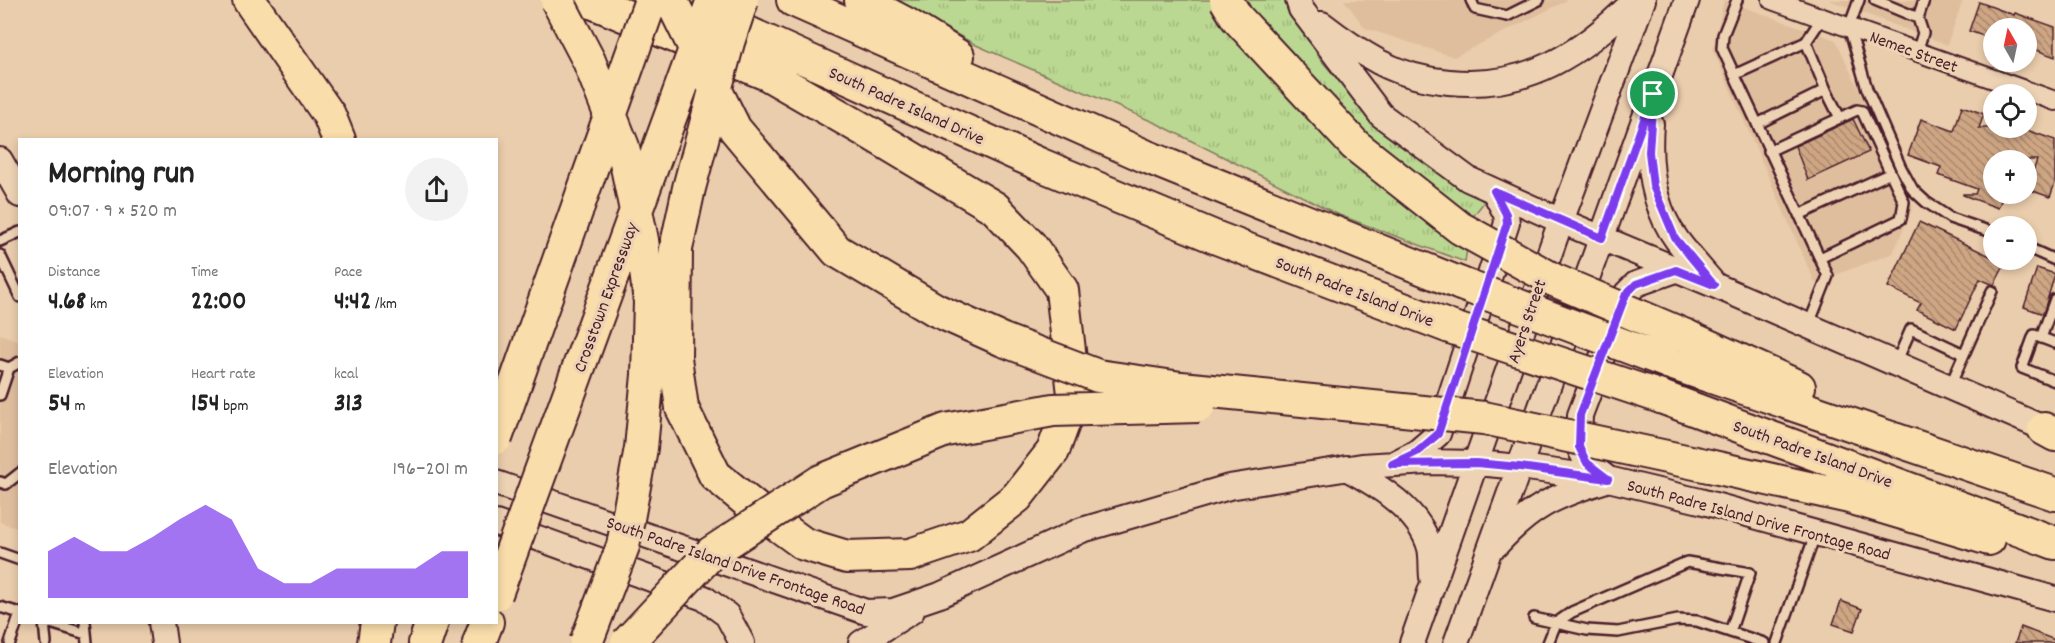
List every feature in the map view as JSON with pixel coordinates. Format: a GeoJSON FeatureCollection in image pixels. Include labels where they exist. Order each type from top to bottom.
{"type":"FeatureCollection","features":[{"type":"Feature","properties":{"kind":"highway"},"geometry":{"type":"LineString","coordinates":[[249,0],[329,115],[338,138]]}},
{"type":"Feature","properties":{"kind":"highway"},"geometry":{"type":"LineString","coordinates":[[557,0],[589,62],[623,147],[642,240],[650,302],[648,375],[639,459],[623,546],[586,643]]}},
{"type":"Feature","properties":{"kind":"highway"},"geometry":{"type":"LineString","coordinates":[[587,0],[767,74],[995,208],[1031,246],[1062,290],[1074,394],[1053,451],[1017,498],[969,535],[910,555],[847,557],[804,544],[715,475],[682,408],[675,357],[676,249],[689,188],[728,42],[742,0]]}},
{"type":"Feature","properties":{"kind":"highway"},"geometry":{"type":"LineString","coordinates":[[634,49],[644,0]]}},
{"type":"Feature","properties":{"kind":"highway"},"geometry":{"type":"LineString","coordinates":[[498,432],[651,0]]}},
{"type":"Feature","properties":{"kind":"highway"},"geometry":{"type":"LineString","coordinates":[[671,0],[735,129],[837,251],[926,304],[1003,340],[1098,376],[1181,388],[1484,418],[1849,497],[1996,541],[2054,542]]}},
{"type":"Feature","properties":{"kind":"highway","name":"South Padre Island Drive"},"geometry":{"type":"LineString","coordinates":[[671,0],[1039,164],[1217,238],[1450,327],[1661,397],[2054,542]]}},
{"type":"Feature","properties":{"kind":"highway","name":"Crosstown Expressway"},"geometry":{"type":"LineString","coordinates":[[498,589],[713,0]]}},
{"type":"Feature","properties":{"kind":"highway"},"geometry":{"type":"LineString","coordinates":[[793,0],[1066,123],[1461,284],[1668,362],[2055,494]]}},
{"type":"Feature","properties":{"kind":"highway"},"geometry":{"type":"LineString","coordinates":[[861,0],[908,25],[1066,123]]}},
{"type":"Feature","properties":{"kind":"highway"},"geometry":{"type":"LineString","coordinates":[[1226,0],[1237,18],[1354,145],[1460,228],[1554,280],[1686,336],[1964,462]]}},
{"type":"Feature","properties":{"kind":"highway"},"geometry":{"type":"LineString","coordinates":[[627,643],[711,553],[821,482],[946,430],[1053,410],[1164,406],[1355,406]]}},
{"type":"Feature","properties":{"kind":"highway"},"geometry":{"type":"LineString","coordinates":[[374,643],[377,624]]}},
{"type":"Feature","properties":{"kind":"highway"},"geometry":{"type":"LineString","coordinates":[[425,643],[431,624]]}},
{"type":"Feature","properties":{"kind":"highway"},"geometry":{"type":"LineString","coordinates":[[479,643],[486,624]]}},
{"type":"Feature","properties":{"kind":"main road"},"geometry":{"type":"LineString","coordinates":[[1299,4],[1343,40],[1381,63],[1426,80],[1472,85],[1519,78],[1551,66],[1583,46],[1635,0]]}},
{"type":"Feature","properties":{"kind":"main road","name":"Ayers Street"},"geometry":{"type":"LineString","coordinates":[[1412,643],[1561,221],[1643,0]]}},
{"type":"Feature","properties":{"kind":"main road"},"geometry":{"type":"LineString","coordinates":[[1456,643],[1687,0]]}},
{"type":"Feature","properties":{"kind":"main road"},"geometry":{"type":"LineString","coordinates":[[1299,4],[1381,115],[1468,179],[2051,432]]}},
{"type":"Feature","properties":{"kind":"main road"},"geometry":{"type":"LineString","coordinates":[[1653,94],[1649,152],[1653,186],[1675,238],[1714,285]]}},
{"type":"Feature","properties":{"kind":"main road"},"geometry":{"type":"LineString","coordinates":[[0,160],[18,192]]}},
{"type":"Feature","properties":{"kind":"main road"},"geometry":{"type":"LineString","coordinates":[[1392,464],[1417,452],[1438,434],[1507,223],[1506,214],[1494,191]]}},
{"type":"Feature","properties":{"kind":"main road"},"geometry":{"type":"LineString","coordinates":[[1608,479],[1587,463],[1579,447],[1580,415],[1626,294],[1636,284],[1676,270]]}},
{"type":"Feature","properties":{"kind":"main road","name":"South Padre Island Drive Frontage Road"},"geometry":{"type":"LineString","coordinates":[[498,484],[866,612],[893,611],[940,595],[1082,530],[1228,487],[1346,468],[1392,464],[1476,463],[1608,479],[1700,501],[2055,599]]}},
{"type":"Feature","properties":{"kind":"main road"},"geometry":{"type":"LineString","coordinates":[[1346,468],[1370,481],[1407,512],[1421,529],[1430,549],[1432,586]]}},
{"type":"Feature","properties":{"kind":"main road"},"geometry":{"type":"LineString","coordinates":[[1490,552],[1515,524],[1534,509],[1565,494],[1608,479]]}},
{"type":"Feature","properties":{"kind":"main road"},"geometry":{"type":"LineString","coordinates":[[498,524],[704,598],[727,615],[742,643]]}},
{"type":"Feature","properties":{"kind":"main road"},"geometry":{"type":"LineString","coordinates":[[861,643],[940,595]]}},
{"type":"Feature","properties":{"kind":"main road"},"geometry":{"type":"LineString","coordinates":[[161,624],[164,643]]}},
{"type":"Feature","properties":{"kind":"street","name":"Nemec Street"},"geometry":{"type":"LineString","coordinates":[[1772,0],[2055,101]]}},
{"type":"Feature","properties":{"kind":"lane"},"geometry":{"type":"LineString","coordinates":[[1471,0],[1475,9],[1506,16],[1539,0]]}},
{"type":"Feature","properties":{"kind":"lane"},"geometry":{"type":"LineString","coordinates":[[1737,0],[1723,35],[1722,48],[1828,276],[1808,326]]}},
{"type":"Feature","properties":{"kind":"lane"},"geometry":{"type":"LineString","coordinates":[[1859,0],[1849,27],[1867,89],[1901,168],[1913,190],[1926,202],[1950,218],[1983,229]]}},
{"type":"Feature","properties":{"kind":"lane"},"geometry":{"type":"LineString","coordinates":[[1875,0],[1918,18]]}},
{"type":"Feature","properties":{"kind":"lane"},"geometry":{"type":"LineString","coordinates":[[1917,52],[1923,33],[1918,18],[1924,0]]}},
{"type":"Feature","properties":{"kind":"lane"},"geometry":{"type":"LineString","coordinates":[[1734,75],[1806,42],[1822,18]]}},
{"type":"Feature","properties":{"kind":"lane"},"geometry":{"type":"LineString","coordinates":[[1806,42],[1840,118]]}},
{"type":"Feature","properties":{"kind":"lane"},"geometry":{"type":"LineString","coordinates":[[1757,124],[1826,90]]}},
{"type":"Feature","properties":{"kind":"lane"},"geometry":{"type":"LineString","coordinates":[[1769,151],[1857,110],[1862,111],[1904,202],[1901,219],[1820,258]]}},
{"type":"Feature","properties":{"kind":"lane"},"geometry":{"type":"LineString","coordinates":[[1799,215],[1891,173]]}},
{"type":"Feature","properties":{"kind":"lane"},"geometry":{"type":"LineString","coordinates":[[0,241],[18,233]]}},
{"type":"Feature","properties":{"kind":"lane"},"geometry":{"type":"LineString","coordinates":[[2037,252],[2055,260]]}},
{"type":"Feature","properties":{"kind":"lane"},"geometry":{"type":"LineString","coordinates":[[0,255],[18,293]]}},
{"type":"Feature","properties":{"kind":"lane"},"geometry":{"type":"LineString","coordinates":[[1949,388],[1992,291]]}},
{"type":"Feature","properties":{"kind":"lane"},"geometry":{"type":"LineString","coordinates":[[2041,338],[2055,299]]}},
{"type":"Feature","properties":{"kind":"lane"},"geometry":{"type":"LineString","coordinates":[[1896,365],[1911,329],[1964,354]]}},
{"type":"Feature","properties":{"kind":"lane"},"geometry":{"type":"LineString","coordinates":[[2055,343],[2034,335],[2022,368],[2055,381]]}},
{"type":"Feature","properties":{"kind":"lane"},"geometry":{"type":"LineString","coordinates":[[0,395],[5,367]]}},
{"type":"Feature","properties":{"kind":"lane"},"geometry":{"type":"LineString","coordinates":[[0,482],[6,484],[18,475]]}},
{"type":"Feature","properties":{"kind":"lane"},"geometry":{"type":"LineString","coordinates":[[1777,643],[1816,533]]}},
{"type":"Feature","properties":{"kind":"lane"},"geometry":{"type":"LineString","coordinates":[[0,553],[18,559]]}},
{"type":"Feature","properties":{"kind":"lane"},"geometry":{"type":"LineString","coordinates":[[1548,643],[1556,623],[1572,612],[1687,562],[1750,573],[1730,632]]}},
{"type":"Feature","properties":{"kind":"lane"},"geometry":{"type":"LineString","coordinates":[[0,607],[18,613]]}},
{"type":"Feature","properties":{"kind":"lane"},"geometry":{"type":"LineString","coordinates":[[1534,618],[1587,630],[1618,632],[1677,620],[1697,621],[1764,643]]}},
{"type":"Feature","properties":{"kind":"lane"},"geometry":{"type":"LineString","coordinates":[[10,643],[18,620]]}},
{"type":"Feature","properties":{"kind":"lane"},"geometry":{"type":"LineString","coordinates":[[45,624],[46,643]]}},
{"type":"Feature","properties":{"kind":"lane"},"geometry":{"type":"LineString","coordinates":[[50,624],[87,638]]}},
{"type":"Feature","properties":{"kind":"shaded area"},"geometry":{"type":"Polygon","coordinates":[[[1344,0],[1568,0],[1454,57],[1365,28],[1344,0]]]}},
{"type":"Feature","properties":{"kind":"shaded area"},"geometry":{"type":"Polygon","coordinates":[[[1724,0],[1836,40],[1913,207],[1893,253],[1815,283],[1713,50],[1724,0]]]}},
{"type":"Feature","properties":{"kind":"shaded area"},"geometry":{"type":"Polygon","coordinates":[[[1829,0],[1963,0],[1947,45],[1829,0]]]}},
{"type":"Feature","properties":{"kind":"shaded area"},"geometry":{"type":"Polygon","coordinates":[[[0,334],[18,341],[18,529],[0,522],[0,334]]]}},
{"type":"Feature","properties":{"kind":"green space"},"geometry":{"type":"Polygon","coordinates":[[[895,0],[1288,0],[1320,59],[1367,113],[1410,152],[1463,185],[1484,202],[1471,219],[1465,262],[1339,215],[1158,124],[976,45],[895,0]]]}},
{"type":"Feature","properties":{"kind":"building"},"geometry":{"type":"Polygon","coordinates":[[[1979,2],[2029,18],[1983,18],[1983,36],[1969,31],[1979,2]]]}},
{"type":"Feature","properties":{"kind":"building"},"geometry":{"type":"Polygon","coordinates":[[[2037,21],[2055,27],[2055,57],[2037,50],[2037,21]]]}},
{"type":"Feature","properties":{"kind":"building"},"geometry":{"type":"Polygon","coordinates":[[[1962,106],[1983,114],[1979,128],[1983,128],[1983,138],[2037,138],[2037,134],[2055,140],[2055,183],[2050,197],[2037,192],[2037,150],[1983,150],[1983,202],[1963,195],[1975,194],[1977,189],[1938,175],[1941,167],[1908,155],[1921,119],[1954,131],[1962,106]]]}},
{"type":"Feature","properties":{"kind":"building"},"geometry":{"type":"Polygon","coordinates":[[[1853,119],[1869,152],[1808,180],[1795,146],[1853,119]]]}},
{"type":"Feature","properties":{"kind":"building"},"geometry":{"type":"Polygon","coordinates":[[[1987,204],[2000,204],[1998,208],[1987,204]]]}},
{"type":"Feature","properties":{"kind":"building"},"geometry":{"type":"Polygon","coordinates":[[[1919,222],[1983,253],[1983,270],[2002,270],[1994,285],[1980,279],[1956,329],[1917,310],[1921,303],[1888,287],[1919,222]]]}},
{"type":"Feature","properties":{"kind":"building"},"geometry":{"type":"Polygon","coordinates":[[[2037,268],[2055,274],[2043,314],[2024,307],[2037,268]]]}},
{"type":"Feature","properties":{"kind":"building"},"geometry":{"type":"Polygon","coordinates":[[[1841,601],[1862,609],[1854,631],[1833,624],[1841,601]]]}},
{"type":"Feature","properties":{"kind":"building"},"geometry":{"type":"Polygon","coordinates":[[[2021,627],[2055,640],[2055,643],[2015,643],[2021,627]]]}},
{"type":"Feature","properties":{"kind":"route"},"geometry":{"type":"LineString","coordinates":[[1653,94],[1649,152],[1653,186],[1675,238],[1714,285],[1676,270],[1636,284],[1626,294],[1580,415],[1579,447],[1587,463],[1608,479],[1476,463],[1392,464],[1417,452],[1438,434],[1507,223],[1503,206],[1494,191],[1602,238],[1653,94]]}}]}
